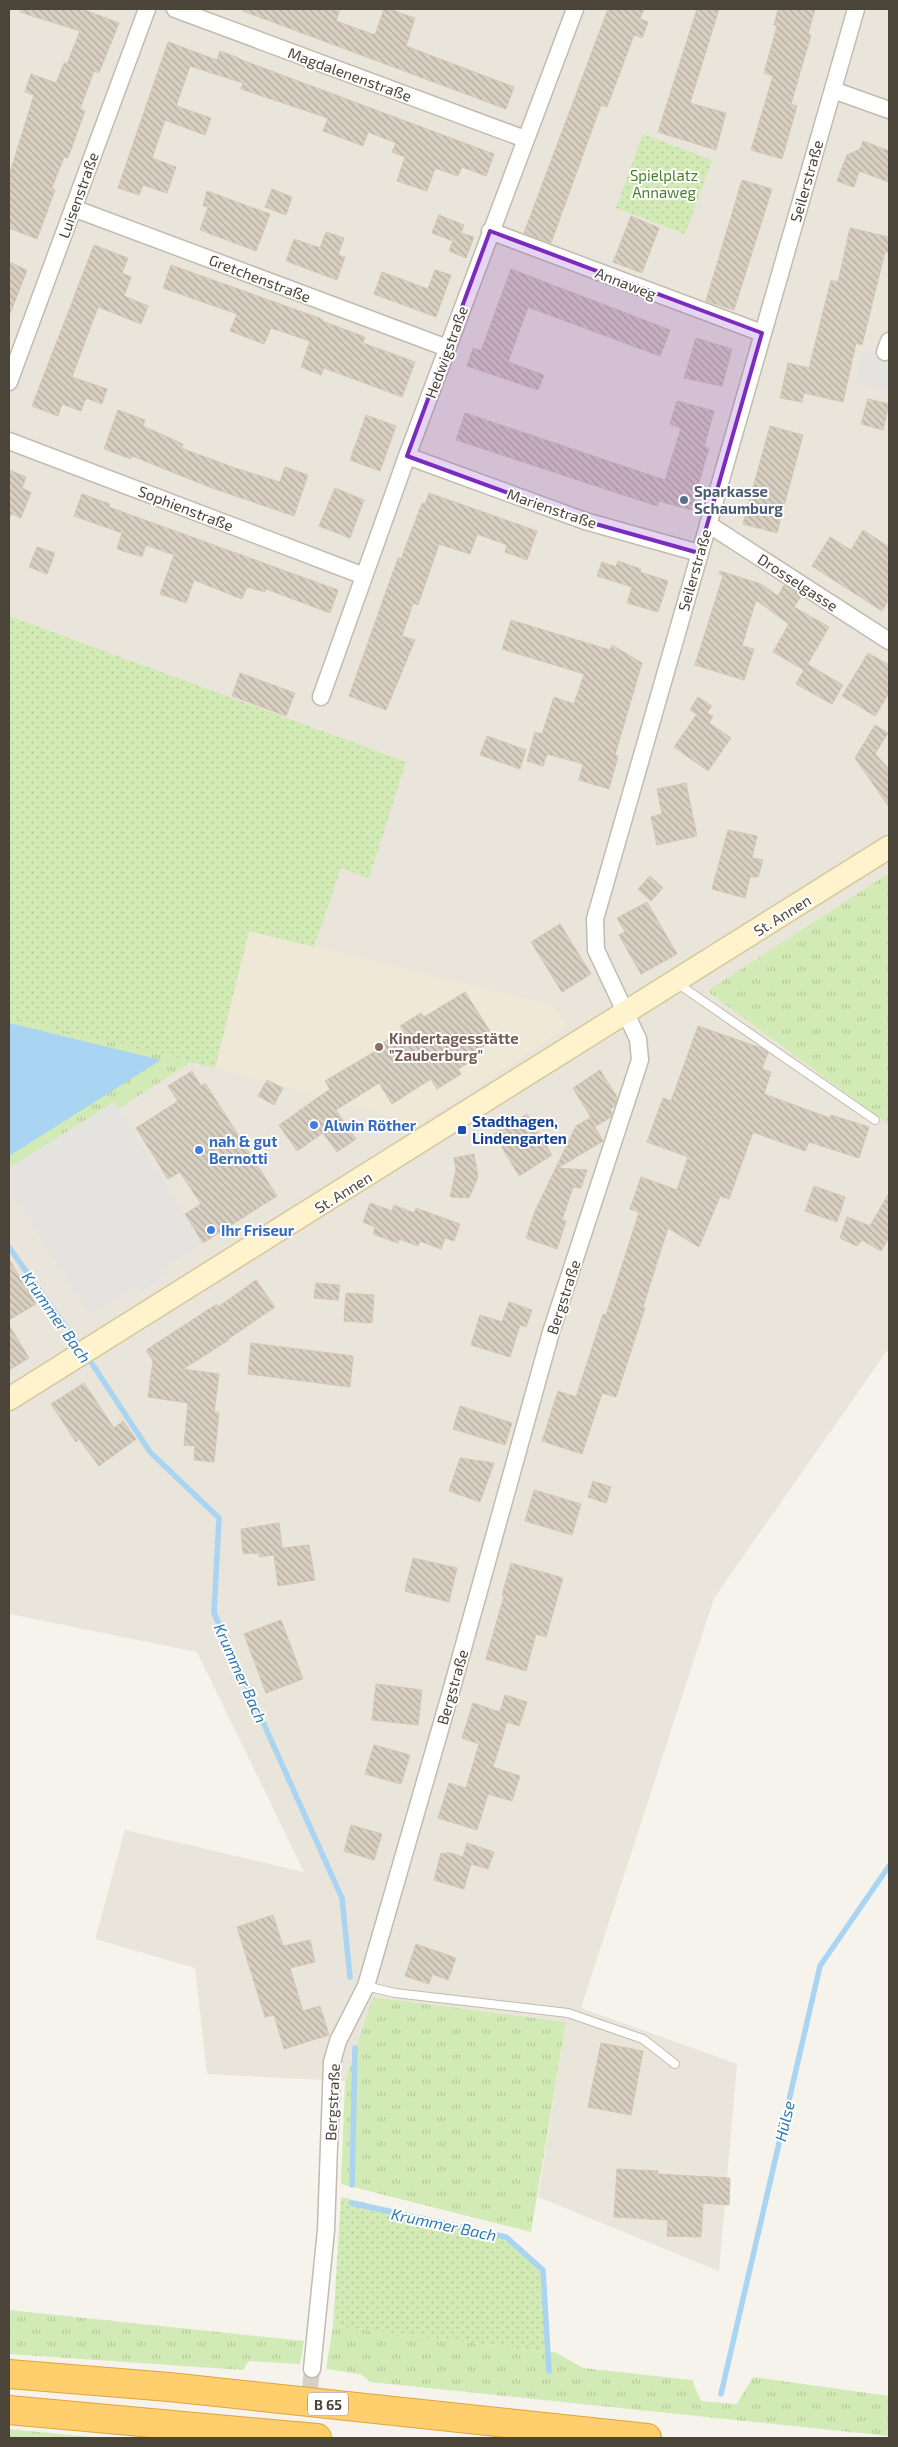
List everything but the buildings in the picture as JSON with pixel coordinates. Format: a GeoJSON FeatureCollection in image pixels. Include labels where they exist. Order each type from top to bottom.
{"type":"FeatureCollection","features":[{"type":"Feature","properties":{"kind":"highway","name":"B 65"},"geometry":{"type":"LineString","coordinates":[[9,2374],[169,2387],[646,2438]]}},
{"type":"Feature","properties":{"kind":"highway","name":"B 65"},"geometry":{"type":"LineString","coordinates":[[9,2410],[317,2438]]}},
{"type":"Feature","properties":{"kind":"main road","name":"St. Annen"},"geometry":{"type":"LineString","coordinates":[[9,1399],[626,1014],[889,847]]}},
{"type":"Feature","properties":{"kind":"street","name":"Luisenstraße"},"geometry":{"type":"LineString","coordinates":[[9,382],[147,9]]}},
{"type":"Feature","properties":{"kind":"street","name":"Magdalenenstraße"},"geometry":{"type":"LineString","coordinates":[[175,9],[525,139]]}},
{"type":"Feature","properties":{"kind":"street","name":"Hedwigstraße"},"geometry":{"type":"LineString","coordinates":[[322,697],[407,456],[575,9]]}},
{"type":"Feature","properties":{"kind":"street","name":"Seilerstraße"},"geometry":{"type":"LineString","coordinates":[[626,1014],[596,950],[595,919],[856,9]]}},
{"type":"Feature","properties":{"kind":"street"},"geometry":{"type":"LineString","coordinates":[[833,90],[889,110]]}},
{"type":"Feature","properties":{"kind":"street","name":"Gretchenstraße"},"geometry":{"type":"LineString","coordinates":[[73,208],[447,348]]}},
{"type":"Feature","properties":{"kind":"street","name":"Annaweg"},"geometry":{"type":"LineString","coordinates":[[490,231],[762,334]]}},
{"type":"Feature","properties":{"kind":"street","name":"Sophienstraße"},"geometry":{"type":"LineString","coordinates":[[9,441],[364,576]]}},
{"type":"Feature","properties":{"kind":"street","name":"Marienstraße"},"geometry":{"type":"LineString","coordinates":[[407,456],[585,521],[699,553]]}},
{"type":"Feature","properties":{"kind":"street","name":"Drosselgasse"},"geometry":{"type":"LineString","coordinates":[[708,524],[889,641]]}},
{"type":"Feature","properties":{"kind":"street","name":"Bergstraße"},"geometry":{"type":"LineString","coordinates":[[312,2369],[326,2230],[332,2062],[338,2041],[366,1986],[450,1695],[551,1332],[640,1060],[638,1039],[626,1014]]}},
{"type":"Feature","properties":{"kind":"lane"},"geometry":{"type":"LineString","coordinates":[[675,982],[875,1120]]}},
{"type":"Feature","properties":{"kind":"lane"},"geometry":{"type":"LineString","coordinates":[[366,1986],[395,1993],[568,2013],[643,2039],[675,2064]]}},
{"type":"Feature","properties":{"kind":"highlighted area"},"geometry":{"type":"Polygon","coordinates":[[[490,231],[762,333],[699,553],[585,521],[407,456],[490,231]]]}},
{"type":"Feature","properties":{"kind":"shaded area"},"geometry":{"type":"Polygon","coordinates":[[[9,9],[889,9],[889,873],[707,991],[889,1125],[889,1348],[714,1598],[581,2008],[737,2064],[719,2271],[538,2197],[566,2022],[374,1997],[345,2081],[207,2074],[195,1968],[95,1939],[125,1830],[304,1872],[197,1652],[9,1614],[9,9]]]}},
{"type":"Feature","properties":{"kind":"shaded area"},"geometry":{"type":"Polygon","coordinates":[[[865,348],[889,353],[887,392],[855,381],[865,348]]]}},
{"type":"Feature","properties":{"kind":"shaded area","name":"Kindertagesstätte \"Zauberburg\""},"geometry":{"type":"Polygon","coordinates":[[[249,931],[552,1005],[568,1027],[418,1125],[314,1094],[215,1068],[249,931]]]}},
{"type":"Feature","properties":{"kind":"shaded area"},"geometry":{"type":"Polygon","coordinates":[[[114,1102],[202,1243],[162,1269],[166,1275],[142,1291],[137,1285],[90,1316],[9,1189],[9,1168],[114,1102]]]}},
{"type":"Feature","properties":{"kind":"green space","name":"Spielplatz Annaweg"},"geometry":{"type":"Polygon","coordinates":[[[643,134],[712,160],[685,234],[616,208],[643,134]]]}},
{"type":"Feature","properties":{"kind":"green space"},"geometry":{"type":"Polygon","coordinates":[[[9,616],[406,762],[369,878],[341,868],[314,947],[249,931],[215,1068],[9,1017],[9,616]]]}},
{"type":"Feature","properties":{"kind":"green space"},"geometry":{"type":"Polygon","coordinates":[[[889,873],[889,1125],[707,991],[889,873]]]}},
{"type":"Feature","properties":{"kind":"green space"},"geometry":{"type":"Polygon","coordinates":[[[9,1017],[191,1062],[118,1109],[114,1102],[9,1168],[9,1017]]]}},
{"type":"Feature","properties":{"kind":"green space"},"geometry":{"type":"Polygon","coordinates":[[[373,1997],[566,2022],[531,2232],[341,2184],[345,2081],[373,1997]]]}},
{"type":"Feature","properties":{"kind":"green space"},"geometry":{"type":"Polygon","coordinates":[[[341,2197],[508,2236],[544,2270],[545,2352],[333,2326],[341,2197]]]}},
{"type":"Feature","properties":{"kind":"green space"},"geometry":{"type":"Polygon","coordinates":[[[9,2310],[304,2341],[300,2364],[249,2361],[243,2370],[9,2354],[9,2310]]]}},
{"type":"Feature","properties":{"kind":"green space"},"geometry":{"type":"Polygon","coordinates":[[[333,2326],[555,2352],[583,2368],[692,2380],[701,2401],[737,2404],[753,2377],[889,2396],[889,2436],[371,2382],[360,2374],[326,2369],[333,2326]]]}},
{"type":"Feature","properties":{"kind":"green space"},"geometry":{"type":"Polygon","coordinates":[[[9,2429],[102,2438],[9,2438],[9,2429]]]}},
{"type":"Feature","properties":{"kind":"water"},"geometry":{"type":"Polygon","coordinates":[[[9,1023],[161,1060],[9,1156],[9,1023]]]}},
{"type":"Feature","properties":{"kind":"waterway","name":"Krummer Bach"},"geometry":{"type":"LineString","coordinates":[[9,1247],[81,1349]]}},
{"type":"Feature","properties":{"kind":"waterway","name":"Krummer Bach"},"geometry":{"type":"LineString","coordinates":[[87,1356],[150,1452],[219,1518],[214,1613],[342,1898],[350,1977]]}},
{"type":"Feature","properties":{"kind":"waterway","name":"Hülse"},"geometry":{"type":"LineString","coordinates":[[721,2394],[820,1966],[889,1866]]}},
{"type":"Feature","properties":{"kind":"waterway","name":"Krummer Bach"},"geometry":{"type":"LineString","coordinates":[[352,2185],[355,2048]]}},
{"type":"Feature","properties":{"kind":"waterway","name":"Krummer Bach"},"geometry":{"type":"LineString","coordinates":[[351,2203],[506,2237],[543,2270],[549,2371]]}},
{"type":"Feature","properties":{"kind":"tunnel"},"geometry":{"type":"LineString","coordinates":[[305,2438],[312,2369]]}},
{"type":"Feature","properties":{"kind":"place","name":"Sparkasse Schaumburg"},"geometry":{"type":"Point","coordinates":[684,500]}},
{"type":"Feature","properties":{"kind":"place","name":"Kindertagesstätte \"Zauberburg\""},"geometry":{"type":"Point","coordinates":[379,1047]}},
{"type":"Feature","properties":{"kind":"place","name":"Alwin Röther"},"geometry":{"type":"Point","coordinates":[314,1125]}},
{"type":"Feature","properties":{"kind":"place","name":"Stadthagen, Lindengarten"},"geometry":{"type":"Point","coordinates":[462,1130]}},
{"type":"Feature","properties":{"kind":"place","name":"nah & gut Bernotti"},"geometry":{"type":"Point","coordinates":[199,1150]}},
{"type":"Feature","properties":{"kind":"place","name":"Ihr Friseur"},"geometry":{"type":"Point","coordinates":[211,1230]}}]}
